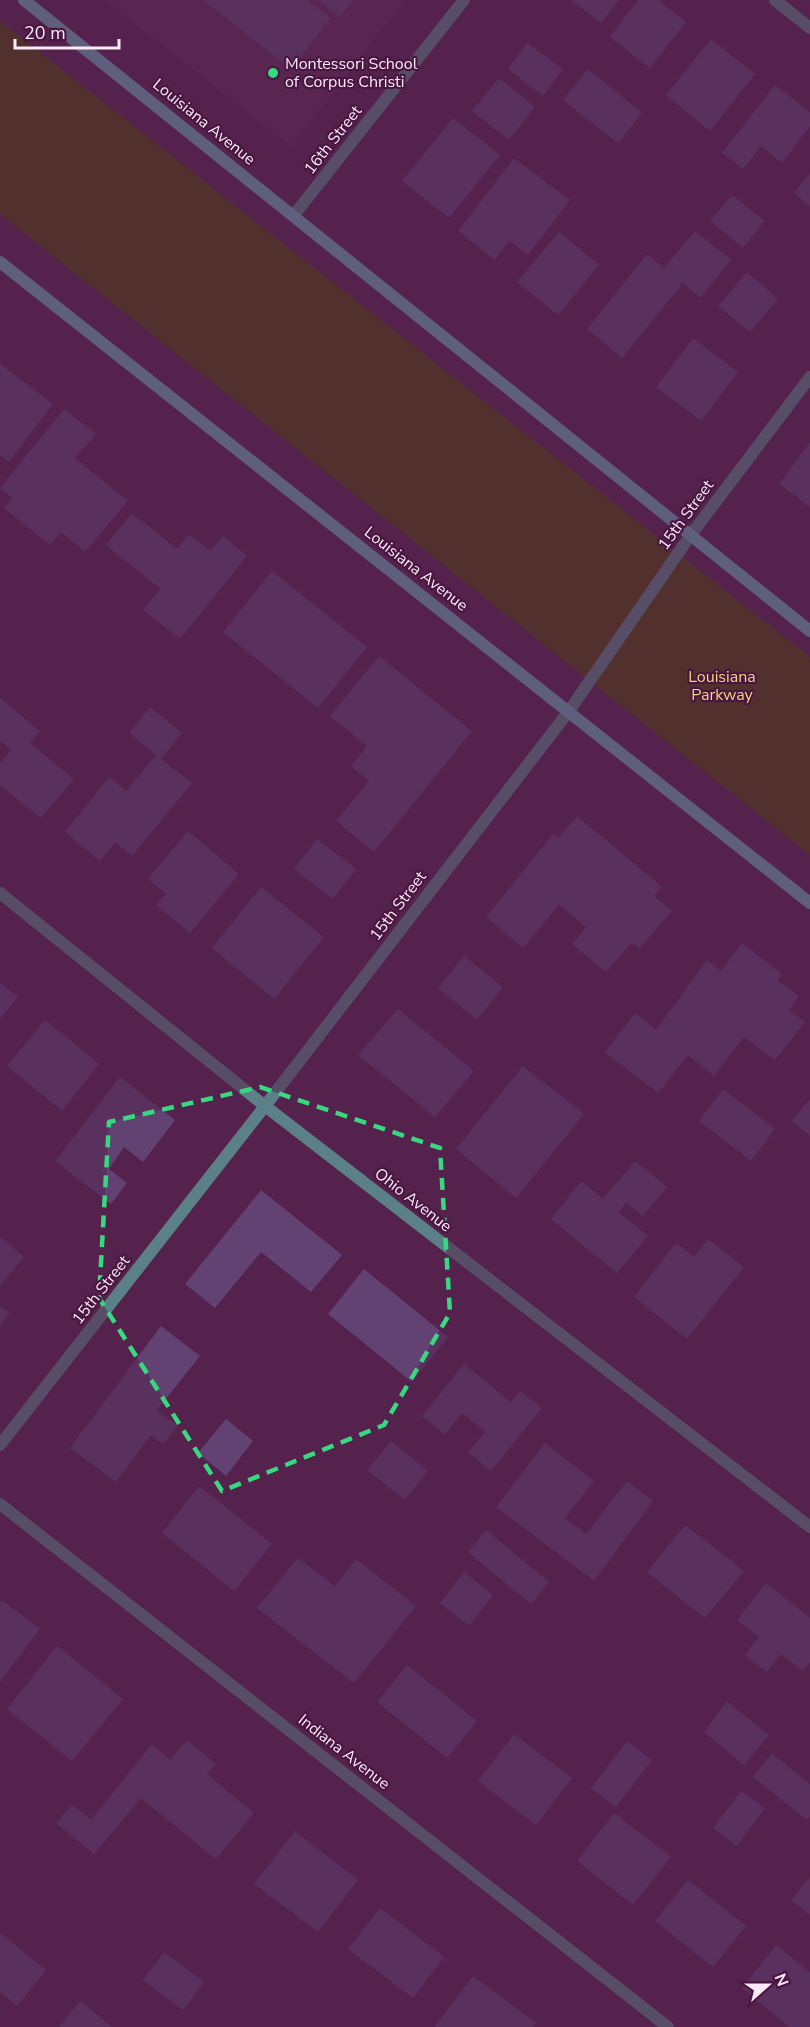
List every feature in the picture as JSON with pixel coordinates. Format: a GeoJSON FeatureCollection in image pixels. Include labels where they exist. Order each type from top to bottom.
{"type":"FeatureCollection","features":[{"type":"Feature","properties":{"kind":"main road","name":"Louisiana Avenue"},"geometry":{"type":"LineString","coordinates":[[24,0],[810,631]]}},
{"type":"Feature","properties":{"kind":"main road","name":"Louisiana Avenue"},"geometry":{"type":"LineString","coordinates":[[0,262],[810,903]]}},
{"type":"Feature","properties":{"kind":"street","name":"16th Street"},"geometry":{"type":"LineString","coordinates":[[294,215],[464,0]]}},
{"type":"Feature","properties":{"kind":"street"},"geometry":{"type":"LineString","coordinates":[[775,0],[810,28]]}},
{"type":"Feature","properties":{"kind":"street","name":"15th Street"},"geometry":{"type":"LineString","coordinates":[[0,1445],[265,1107],[569,711],[690,536],[810,377]]}},
{"type":"Feature","properties":{"kind":"street","name":"Ohio Avenue"},"geometry":{"type":"LineString","coordinates":[[0,893],[265,1107],[810,1527]]}},
{"type":"Feature","properties":{"kind":"street","name":"Indiana Avenue"},"geometry":{"type":"LineString","coordinates":[[0,1504],[668,2027]]}},
{"type":"Feature","properties":{"kind":"highlighted area"},"geometry":{"type":"Polygon","coordinates":[[[260,1087],[440,1148],[450,1313],[384,1425],[222,1491],[99,1298],[109,1122],[260,1087]]]}},
{"type":"Feature","properties":{"kind":"shaded area","name":"Montessori School of Corpus Christi"},"geometry":{"type":"Polygon","coordinates":[[[105,0],[405,0],[291,147],[105,0]]]}},
{"type":"Feature","properties":{"kind":"green space","name":"Louisiana Parkway"},"geometry":{"type":"Polygon","coordinates":[[[0,21],[810,657],[810,855],[0,214],[0,21]]]}},
{"type":"Feature","properties":{"kind":"building"},"geometry":{"type":"Polygon","coordinates":[[[203,0],[307,0],[331,18],[291,69],[203,0]]]}},
{"type":"Feature","properties":{"kind":"building"},"geometry":{"type":"Polygon","coordinates":[[[317,0],[353,0],[340,17],[317,0]]]}},
{"type":"Feature","properties":{"kind":"building"},"geometry":{"type":"Polygon","coordinates":[[[571,0],[619,0],[601,23],[571,0]]]}},
{"type":"Feature","properties":{"kind":"building"},"geometry":{"type":"Polygon","coordinates":[[[638,0],[658,0],[686,22],[650,68],[610,37],[638,0]]]}},
{"type":"Feature","properties":{"kind":"building"},"geometry":{"type":"Polygon","coordinates":[[[711,39],[755,74],[710,131],[666,95],[711,39]]]}},
{"type":"Feature","properties":{"kind":"building"},"geometry":{"type":"Polygon","coordinates":[[[527,43],[563,69],[543,96],[508,69],[527,43]]]}},
{"type":"Feature","properties":{"kind":"building"},"geometry":{"type":"Polygon","coordinates":[[[588,69],[642,113],[618,143],[563,100],[588,69]]]}},
{"type":"Feature","properties":{"kind":"building"},"geometry":{"type":"Polygon","coordinates":[[[499,78],[535,107],[509,140],[472,111],[499,78]]]}},
{"type":"Feature","properties":{"kind":"building"},"geometry":{"type":"Polygon","coordinates":[[[775,85],[810,112],[810,126],[782,163],[761,146],[743,169],[722,153],[775,85]]]}},
{"type":"Feature","properties":{"kind":"building"},"geometry":{"type":"Polygon","coordinates":[[[453,118],[500,155],[449,218],[402,181],[453,118]]]}},
{"type":"Feature","properties":{"kind":"building"},"geometry":{"type":"Polygon","coordinates":[[[514,158],[570,200],[528,255],[509,241],[495,260],[458,231],[514,158]]]}},
{"type":"Feature","properties":{"kind":"building"},"geometry":{"type":"Polygon","coordinates":[[[810,173],[810,206],[794,193],[810,173]]]}},
{"type":"Feature","properties":{"kind":"building"},"geometry":{"type":"Polygon","coordinates":[[[732,195],[765,221],[743,248],[710,221],[732,195]]]}},
{"type":"Feature","properties":{"kind":"building"},"geometry":{"type":"Polygon","coordinates":[[[695,231],[731,260],[700,298],[683,283],[622,358],[587,329],[647,254],[664,268],[695,231]]]}},
{"type":"Feature","properties":{"kind":"building"},"geometry":{"type":"Polygon","coordinates":[[[559,232],[599,265],[558,315],[517,282],[559,232]]]}},
{"type":"Feature","properties":{"kind":"building"},"geometry":{"type":"Polygon","coordinates":[[[747,272],[778,299],[750,332],[718,306],[747,272]]]}},
{"type":"Feature","properties":{"kind":"building"},"geometry":{"type":"Polygon","coordinates":[[[693,338],[738,372],[701,421],[656,387],[693,338]]]}},
{"type":"Feature","properties":{"kind":"building"},"geometry":{"type":"Polygon","coordinates":[[[0,364],[53,404],[9,462],[0,455],[0,364]]]}},
{"type":"Feature","properties":{"kind":"building"},"geometry":{"type":"Polygon","coordinates":[[[64,409],[96,434],[75,458],[128,501],[85,552],[61,532],[50,545],[4,508],[12,498],[0,488],[64,409]]]}},
{"type":"Feature","properties":{"kind":"building"},"geometry":{"type":"Polygon","coordinates":[[[810,442],[810,507],[779,484],[810,442]]]}},
{"type":"Feature","properties":{"kind":"building"},"geometry":{"type":"Polygon","coordinates":[[[132,513],[177,549],[189,534],[210,551],[223,536],[247,556],[180,639],[143,610],[160,589],[106,545],[132,513]]]}},
{"type":"Feature","properties":{"kind":"building"},"geometry":{"type":"Polygon","coordinates":[[[272,571],[367,647],[318,708],[223,632],[272,571]]]}},
{"type":"Feature","properties":{"kind":"building"},"geometry":{"type":"Polygon","coordinates":[[[379,656],[472,731],[374,852],[336,821],[369,781],[351,766],[367,746],[330,716],[379,656]]]}},
{"type":"Feature","properties":{"kind":"building"},"geometry":{"type":"Polygon","coordinates":[[[0,698],[40,731],[30,743],[74,779],[41,818],[0,785],[0,763],[11,750],[0,741],[0,698]]]}},
{"type":"Feature","properties":{"kind":"building"},"geometry":{"type":"Polygon","coordinates":[[[150,707],[182,733],[161,759],[192,783],[132,856],[115,842],[100,861],[65,832],[109,777],[126,791],[156,755],[129,733],[150,707]]]}},
{"type":"Feature","properties":{"kind":"building"},"geometry":{"type":"Polygon","coordinates":[[[577,816],[662,887],[654,896],[672,911],[640,948],[632,942],[606,972],[572,944],[586,927],[559,905],[523,948],[486,917],[554,833],[559,837],[577,816]]]}},
{"type":"Feature","properties":{"kind":"building"},"geometry":{"type":"Polygon","coordinates":[[[188,831],[239,874],[190,933],[156,905],[166,894],[148,879],[188,831]]]}},
{"type":"Feature","properties":{"kind":"building"},"geometry":{"type":"Polygon","coordinates":[[[317,839],[356,869],[333,899],[294,869],[317,839]]]}},
{"type":"Feature","properties":{"kind":"building"},"geometry":{"type":"Polygon","coordinates":[[[261,887],[324,937],[274,999],[212,948],[261,887]]]}},
{"type":"Feature","properties":{"kind":"building"},"geometry":{"type":"Polygon","coordinates":[[[742,943],[782,974],[777,980],[799,996],[789,1010],[805,1022],[775,1060],[744,1037],[714,1076],[688,1055],[658,1093],[605,1052],[635,1013],[656,1030],[707,960],[721,971],[742,943]]]}},
{"type":"Feature","properties":{"kind":"building"},"geometry":{"type":"Polygon","coordinates":[[[464,956],[503,987],[477,1020],[438,988],[464,956]]]}},
{"type":"Feature","properties":{"kind":"building"},"geometry":{"type":"Polygon","coordinates":[[[0,983],[18,997],[0,1019],[0,983]]]}},
{"type":"Feature","properties":{"kind":"building"},"geometry":{"type":"Polygon","coordinates":[[[398,1009],[474,1071],[435,1117],[358,1055],[398,1009]]]}},
{"type":"Feature","properties":{"kind":"building"},"geometry":{"type":"Polygon","coordinates":[[[45,1020],[99,1064],[62,1111],[7,1066],[45,1020]]]}},
{"type":"Feature","properties":{"kind":"building"},"geometry":{"type":"Polygon","coordinates":[[[523,1066],[584,1114],[516,1198],[456,1149],[523,1066]]]}},
{"type":"Feature","properties":{"kind":"building"},"geometry":{"type":"Polygon","coordinates":[[[120,1077],[175,1120],[143,1162],[124,1147],[109,1169],[127,1183],[111,1204],[55,1161],[120,1077]]]}},
{"type":"Feature","properties":{"kind":"building"},"geometry":{"type":"Polygon","coordinates":[[[723,1089],[775,1129],[751,1161],[699,1121],[723,1089]]]}},
{"type":"Feature","properties":{"kind":"building"},"geometry":{"type":"Polygon","coordinates":[[[810,1099],[810,1136],[792,1121],[810,1099]]]}},
{"type":"Feature","properties":{"kind":"building"},"geometry":{"type":"Polygon","coordinates":[[[635,1161],[667,1187],[643,1216],[626,1203],[619,1212],[648,1236],[617,1273],[551,1219],[581,1181],[603,1199],[635,1161]]]}},
{"type":"Feature","properties":{"kind":"building"},"geometry":{"type":"Polygon","coordinates":[[[261,1190],[342,1255],[311,1292],[261,1252],[215,1308],[185,1284],[261,1190]]]}},
{"type":"Feature","properties":{"kind":"building"},"geometry":{"type":"Polygon","coordinates":[[[0,1237],[24,1257],[0,1286],[0,1237]]]}},
{"type":"Feature","properties":{"kind":"building"},"geometry":{"type":"Polygon","coordinates":[[[708,1239],[744,1267],[687,1339],[634,1297],[676,1243],[694,1257],[708,1239]]]}},
{"type":"Feature","properties":{"kind":"building"},"geometry":{"type":"Polygon","coordinates":[[[364,1269],[448,1337],[412,1382],[328,1314],[364,1269]]]}},
{"type":"Feature","properties":{"kind":"building"},"geometry":{"type":"Polygon","coordinates":[[[0,1306],[10,1313],[0,1325],[0,1306]]]}},
{"type":"Feature","properties":{"kind":"building"},"geometry":{"type":"Polygon","coordinates":[[[161,1326],[200,1356],[157,1410],[178,1426],[163,1444],[151,1435],[116,1482],[70,1448],[161,1326]]]}},
{"type":"Feature","properties":{"kind":"building"},"geometry":{"type":"Polygon","coordinates":[[[464,1364],[511,1402],[520,1391],[542,1408],[491,1471],[468,1452],[485,1432],[462,1413],[445,1435],[422,1416],[464,1364]]]}},
{"type":"Feature","properties":{"kind":"building"},"geometry":{"type":"Polygon","coordinates":[[[226,1419],[253,1441],[226,1476],[198,1453],[226,1419]]]}},
{"type":"Feature","properties":{"kind":"building"},"geometry":{"type":"Polygon","coordinates":[[[391,1441],[428,1471],[405,1500],[367,1470],[391,1441]]]}},
{"type":"Feature","properties":{"kind":"building"},"geometry":{"type":"Polygon","coordinates":[[[545,1443],[594,1481],[565,1518],[586,1534],[627,1481],[653,1501],[594,1581],[496,1507],[545,1443]]]}},
{"type":"Feature","properties":{"kind":"building"},"geometry":{"type":"Polygon","coordinates":[[[199,1486],[272,1544],[234,1591],[162,1533],[199,1486]]]}},
{"type":"Feature","properties":{"kind":"building"},"geometry":{"type":"Polygon","coordinates":[[[685,1525],[744,1571],[705,1618],[647,1572],[685,1525]]]}},
{"type":"Feature","properties":{"kind":"building"},"geometry":{"type":"Polygon","coordinates":[[[486,1530],[549,1582],[531,1604],[468,1552],[486,1530]]]}},
{"type":"Feature","properties":{"kind":"building"},"geometry":{"type":"Polygon","coordinates":[[[298,1558],[335,1586],[356,1559],[416,1606],[354,1683],[257,1608],[298,1558]]]}},
{"type":"Feature","properties":{"kind":"building"},"geometry":{"type":"Polygon","coordinates":[[[464,1572],[493,1595],[469,1626],[440,1603],[464,1572]]]}},
{"type":"Feature","properties":{"kind":"building"},"geometry":{"type":"Polygon","coordinates":[[[766,1583],[810,1618],[810,1662],[803,1671],[781,1654],[767,1672],[745,1655],[759,1637],[737,1620],[766,1583]]]}},
{"type":"Feature","properties":{"kind":"building"},"geometry":{"type":"Polygon","coordinates":[[[2,1600],[40,1629],[0,1682],[0,1603],[2,1600]]]}},
{"type":"Feature","properties":{"kind":"building"},"geometry":{"type":"Polygon","coordinates":[[[57,1646],[123,1699],[72,1761],[7,1709],[57,1646]]]}},
{"type":"Feature","properties":{"kind":"building"},"geometry":{"type":"Polygon","coordinates":[[[407,1665],[477,1721],[447,1758],[377,1702],[407,1665]]]}},
{"type":"Feature","properties":{"kind":"building"},"geometry":{"type":"Polygon","coordinates":[[[727,1701],[769,1735],[744,1765],[704,1732],[727,1701]]]}},
{"type":"Feature","properties":{"kind":"building"},"geometry":{"type":"Polygon","coordinates":[[[514,1734],[572,1778],[536,1825],[478,1781],[514,1734]]]}},
{"type":"Feature","properties":{"kind":"building"},"geometry":{"type":"Polygon","coordinates":[[[187,1740],[216,1764],[207,1774],[254,1813],[216,1859],[141,1798],[94,1854],[56,1823],[72,1805],[91,1820],[152,1744],[170,1760],[187,1740]]]}},
{"type":"Feature","properties":{"kind":"building"},"geometry":{"type":"Polygon","coordinates":[[[627,1741],[652,1760],[616,1807],[591,1788],[627,1741]]]}},
{"type":"Feature","properties":{"kind":"building"},"geometry":{"type":"Polygon","coordinates":[[[772,1753],[810,1784],[810,1816],[807,1820],[753,1777],[772,1753]]]}},
{"type":"Feature","properties":{"kind":"building"},"geometry":{"type":"Polygon","coordinates":[[[741,1791],[765,1808],[737,1846],[713,1828],[741,1791]]]}},
{"type":"Feature","properties":{"kind":"building"},"geometry":{"type":"Polygon","coordinates":[[[614,1813],[671,1857],[633,1905],[577,1861],[614,1813]]]}},
{"type":"Feature","properties":{"kind":"building"},"geometry":{"type":"Polygon","coordinates":[[[295,1831],[358,1880],[318,1932],[254,1884],[295,1831]]]}},
{"type":"Feature","properties":{"kind":"building"},"geometry":{"type":"Polygon","coordinates":[[[810,1877],[810,1915],[791,1900],[810,1877]]]}},
{"type":"Feature","properties":{"kind":"building"},"geometry":{"type":"Polygon","coordinates":[[[688,1880],[746,1926],[713,1967],[655,1921],[688,1880]]]}},
{"type":"Feature","properties":{"kind":"building"},"geometry":{"type":"Polygon","coordinates":[[[380,1908],[444,1957],[413,1998],[348,1949],[380,1908]]]}},
{"type":"Feature","properties":{"kind":"building"},"geometry":{"type":"Polygon","coordinates":[[[0,1933],[46,1970],[17,2006],[0,1992],[0,1933]]]}},
{"type":"Feature","properties":{"kind":"building"},"geometry":{"type":"Polygon","coordinates":[[[776,1945],[810,1972],[810,2027],[789,2027],[742,1988],[776,1945]]]}},
{"type":"Feature","properties":{"kind":"building"},"geometry":{"type":"Polygon","coordinates":[[[164,1952],[204,1982],[183,2010],[143,1980],[164,1952]]]}},
{"type":"Feature","properties":{"kind":"building"},"geometry":{"type":"Polygon","coordinates":[[[473,1976],[536,2023],[533,2027],[434,2027],[473,1976]]]}},
{"type":"Feature","properties":{"kind":"building"},"geometry":{"type":"Polygon","coordinates":[[[80,2001],[112,2027],[59,2027],[80,2001]]]}},
{"type":"Feature","properties":{"kind":"place","name":"Montessori School of Corpus Christi"},"geometry":{"type":"Point","coordinates":[273,73]}}]}
